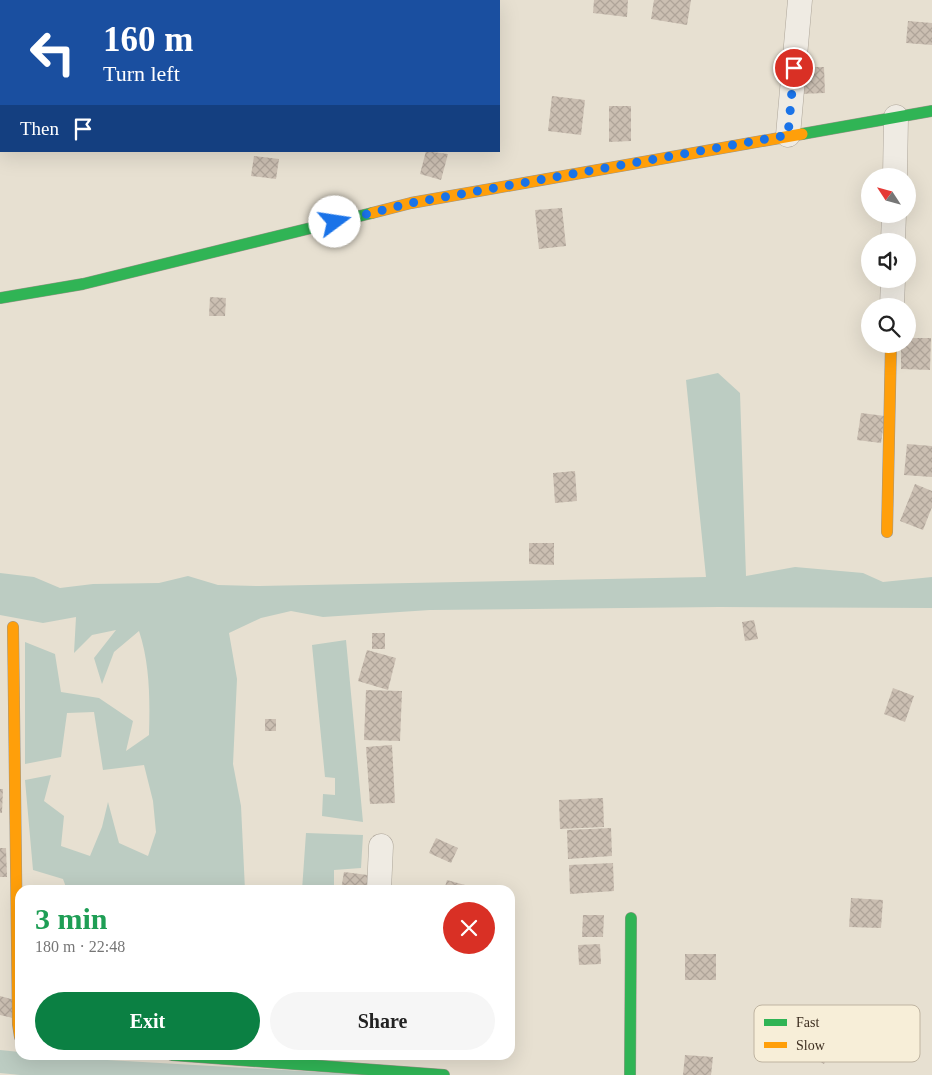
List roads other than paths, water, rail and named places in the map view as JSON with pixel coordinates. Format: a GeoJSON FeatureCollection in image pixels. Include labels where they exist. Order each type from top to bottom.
{"type":"FeatureCollection","features":[{"type":"Feature","properties":{"kind":"street"},"geometry":{"type":"LineString","coordinates":[[788,135],[800,0]]}},
{"type":"Feature","properties":{"kind":"street"},"geometry":{"type":"LineString","coordinates":[[0,298],[83,284],[411,203],[932,111]]}},
{"type":"Feature","properties":{"kind":"street"},"geometry":{"type":"LineString","coordinates":[[895,168],[896,117]]}},
{"type":"Feature","properties":{"kind":"street"},"geometry":{"type":"LineString","coordinates":[[887,532],[891,353]]}},
{"type":"Feature","properties":{"kind":"street"},"geometry":{"type":"LineString","coordinates":[[13,628],[16,885]]}},
{"type":"Feature","properties":{"kind":"street"},"geometry":{"type":"LineString","coordinates":[[380,885],[381,846]]}},
{"type":"Feature","properties":{"kind":"street"},"geometry":{"type":"LineString","coordinates":[[630,1075],[631,918]]}},
{"type":"Feature","properties":{"kind":"street"},"geometry":{"type":"LineString","coordinates":[[316,1060],[373,1062],[444,1075]]}}]}
